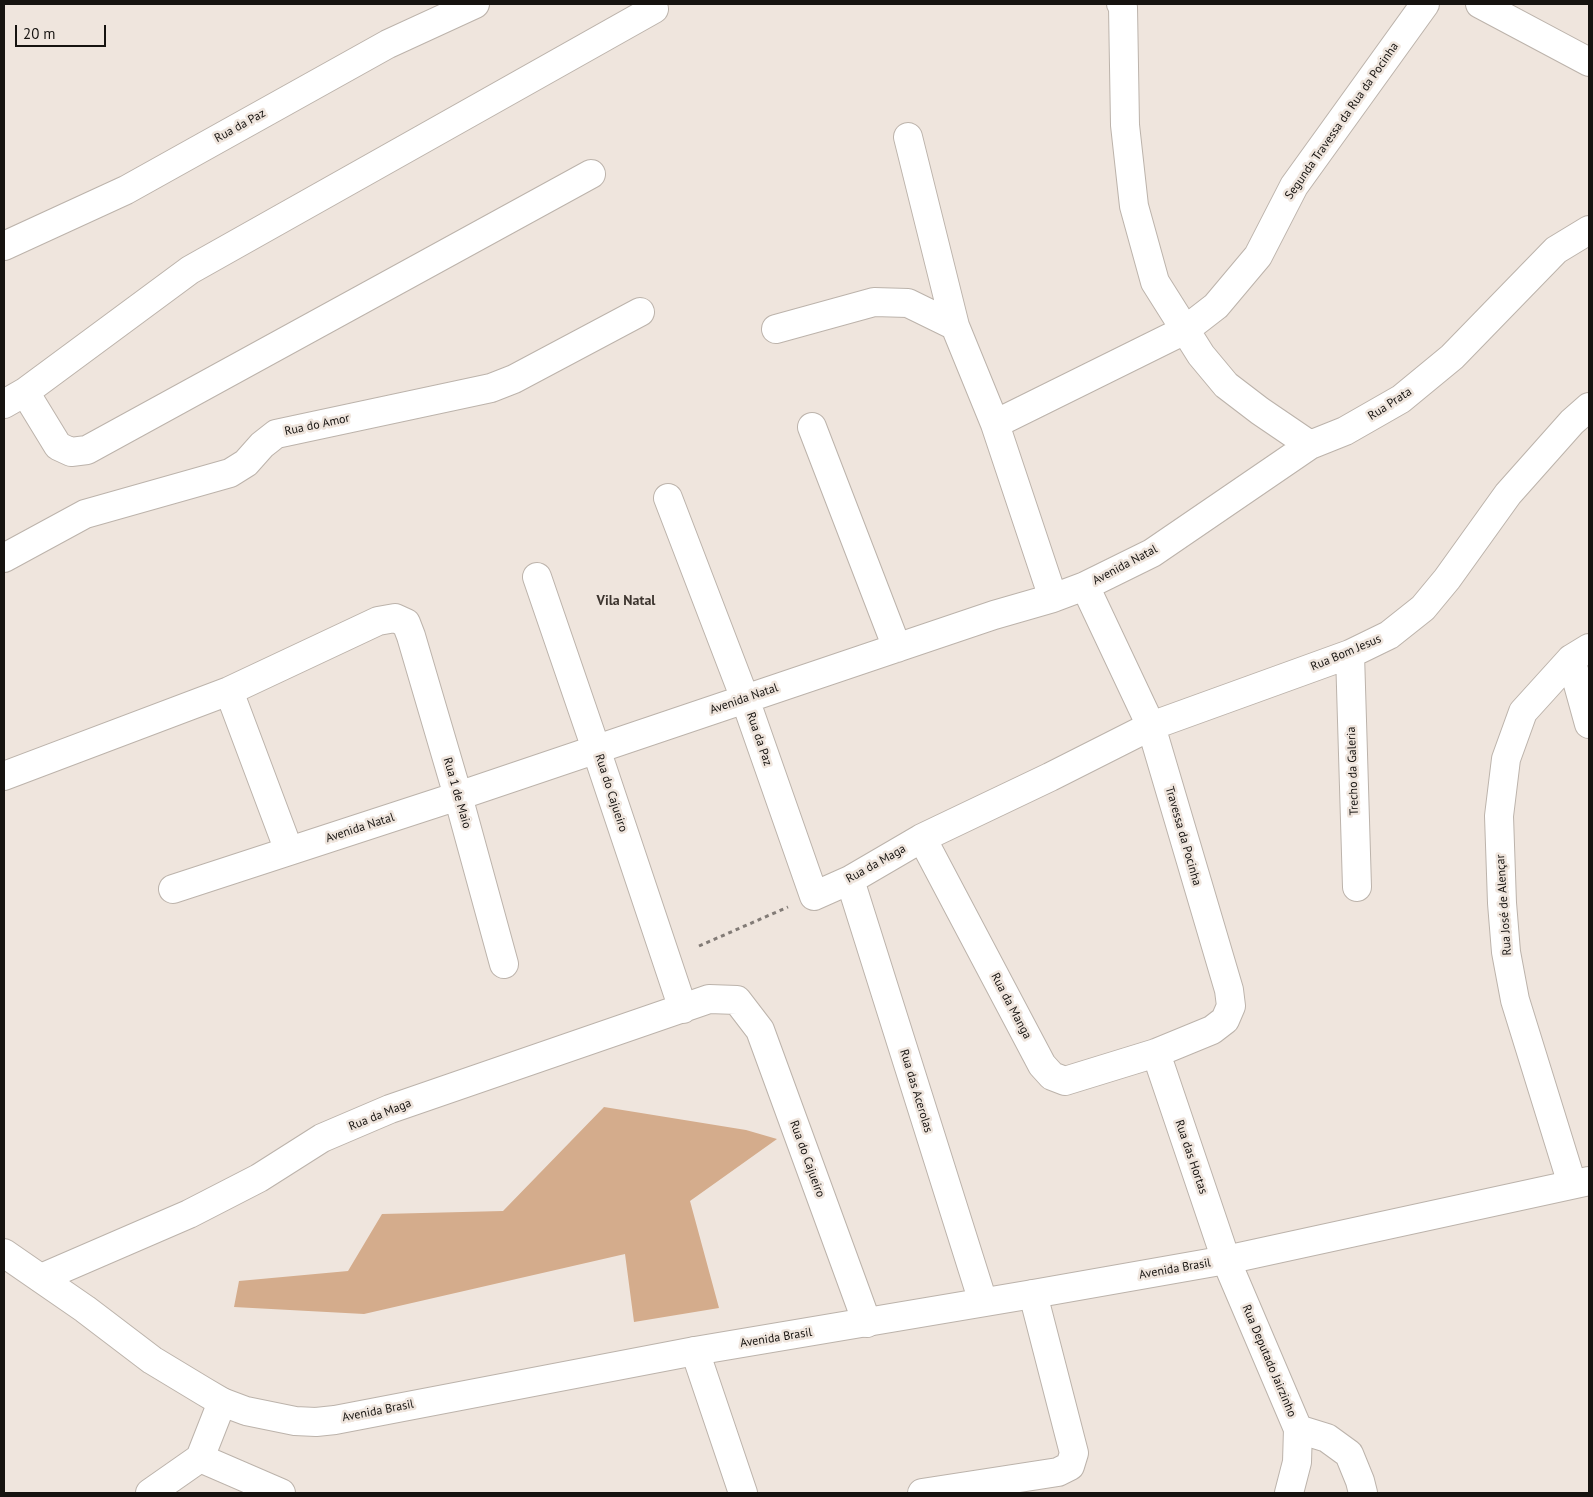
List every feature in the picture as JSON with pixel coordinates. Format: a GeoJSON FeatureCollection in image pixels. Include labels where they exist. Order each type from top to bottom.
{"type":"FeatureCollection","features":[{"type":"Feature","properties":{"kind":"street","name":"Rua da Paz"},"geometry":{"type":"LineString","coordinates":[[4,246],[126,190],[380,48],[475,4]]}},
{"type":"Feature","properties":{"kind":"street","name":"Segunda Travessa da Rua da Pocinha"},"geometry":{"type":"LineString","coordinates":[[1185,330],[1216,306],[1258,256],[1294,186],[1425,4]]}},
{"type":"Feature","properties":{"kind":"street"},"geometry":{"type":"LineString","coordinates":[[1480,4],[1589,62]]}},
{"type":"Feature","properties":{"kind":"street"},"geometry":{"type":"LineString","coordinates":[[1126,5],[1125,125],[1134,206],[1155,282],[1201,355],[1226,385],[1310,445]]}},
{"type":"Feature","properties":{"kind":"street"},"geometry":{"type":"LineString","coordinates":[[591,174],[87,450],[71,452],[58,446],[15,398],[190,270],[654,9]]}},
{"type":"Feature","properties":{"kind":"street"},"geometry":{"type":"LineString","coordinates":[[908,138],[955,326],[995,424],[1053,598]]}},
{"type":"Feature","properties":{"kind":"street","name":"Rua Prata"},"geometry":{"type":"LineString","coordinates":[[1190,527],[1310,445],[1345,431],[1401,400],[1452,357],[1556,250],[1589,230]]}},
{"type":"Feature","properties":{"kind":"street"},"geometry":{"type":"LineString","coordinates":[[776,329],[874,302],[908,303],[955,326]]}},
{"type":"Feature","properties":{"kind":"street","name":"Rua do Amor"},"geometry":{"type":"LineString","coordinates":[[4,558],[85,514],[230,473],[246,463],[262,445],[276,434],[491,388],[514,379],[640,312]]}},
{"type":"Feature","properties":{"kind":"street"},"geometry":{"type":"LineString","coordinates":[[995,424],[1185,330]]}},
{"type":"Feature","properties":{"kind":"street","name":"Rua Bom Jesus"},"geometry":{"type":"LineString","coordinates":[[1050,776],[1150,726],[1350,654],[1389,635],[1423,608],[1447,579],[1508,494],[1572,422],[1589,407]]}},
{"type":"Feature","properties":{"kind":"street"},"geometry":{"type":"LineString","coordinates":[[812,427],[897,648]]}},
{"type":"Feature","properties":{"kind":"street","name":"Rua da Paz"},"geometry":{"type":"LineString","coordinates":[[668,498],[745,699],[814,896]]}},
{"type":"Feature","properties":{"kind":"street","name":"Avenida Natal"},"geometry":{"type":"LineString","coordinates":[[172,889],[458,796],[994,615],[1053,598],[1085,586],[1152,553],[1190,527]]}},
{"type":"Feature","properties":{"kind":"street","name":"Rua do Cajueiro"},"geometry":{"type":"LineString","coordinates":[[537,577],[683,1009]]}},
{"type":"Feature","properties":{"kind":"street","name":"Travessa da Pocinha"},"geometry":{"type":"LineString","coordinates":[[1085,586],[1150,726],[1230,990],[1231,1006],[1225,1020],[1212,1030],[1156,1053]]}},
{"type":"Feature","properties":{"kind":"street","name":"Rua 1 de Maio"},"geometry":{"type":"LineString","coordinates":[[229,691],[378,621],[394,618],[406,623],[458,796],[504,964]]}},
{"type":"Feature","properties":{"kind":"street","name":"Trecho da Galeria"},"geometry":{"type":"LineString","coordinates":[[1350,654],[1357,887]]}},
{"type":"Feature","properties":{"kind":"street"},"geometry":{"type":"LineString","coordinates":[[1580,654],[1589,724]]}},
{"type":"Feature","properties":{"kind":"street","name":"Rua José de Alençar"},"geometry":{"type":"LineString","coordinates":[[1580,654],[1523,712],[1506,760],[1500,816],[1502,903],[1506,952],[1515,1000],[1580,1182]]}},
{"type":"Feature","properties":{"kind":"street"},"geometry":{"type":"LineString","coordinates":[[4,776],[229,691],[289,851]]}},
{"type":"Feature","properties":{"kind":"street","name":"Rua da Maga"},"geometry":{"type":"LineString","coordinates":[[814,896],[850,880],[922,838],[1050,776]]}},
{"type":"Feature","properties":{"kind":"street","name":"Rua da Manga"},"geometry":{"type":"LineString","coordinates":[[922,838],[1042,1065],[1052,1076],[1065,1081],[1156,1053]]}},
{"type":"Feature","properties":{"kind":"street","name":"Rua das Acerolas"},"geometry":{"type":"LineString","coordinates":[[850,880],[983,1302]]}},
{"type":"Feature","properties":{"kind":"street","name":"Rua da Maga"},"geometry":{"type":"LineString","coordinates":[[41,1278],[189,1214],[259,1178],[322,1138],[390,1109],[709,999],[737,1000]]}},
{"type":"Feature","properties":{"kind":"street","name":"Rua do Cajueiro"},"geometry":{"type":"LineString","coordinates":[[737,1000],[760,1030],[867,1323]]}},
{"type":"Feature","properties":{"kind":"street","name":"Rua das Hortas"},"geometry":{"type":"LineString","coordinates":[[1156,1053],[1226,1260]]}},
{"type":"Feature","properties":{"kind":"street","name":"Avenida Brasil"},"geometry":{"type":"LineString","coordinates":[[4,1253],[85,1309],[152,1360],[222,1402],[246,1411],[296,1421],[316,1422],[335,1420],[695,1351],[1226,1260],[1580,1182]]}},
{"type":"Feature","properties":{"kind":"street","name":"Rua Deputado Jairzinho"},"geometry":{"type":"LineString","coordinates":[[1226,1260],[1298,1429],[1297,1462],[1289,1493]]}},
{"type":"Feature","properties":{"kind":"street"},"geometry":{"type":"LineString","coordinates":[[922,1493],[1058,1472],[1070,1466],[1074,1453],[1033,1294]]}},
{"type":"Feature","properties":{"kind":"street"},"geometry":{"type":"LineString","coordinates":[[695,1351],[743,1493]]}},
{"type":"Feature","properties":{"kind":"street"},"geometry":{"type":"LineString","coordinates":[[150,1493],[200,1458],[222,1402]]}},
{"type":"Feature","properties":{"kind":"street"},"geometry":{"type":"LineString","coordinates":[[1298,1429],[1327,1438],[1349,1454],[1363,1493]]}},
{"type":"Feature","properties":{"kind":"street"},"geometry":{"type":"LineString","coordinates":[[200,1458],[281,1493]]}},
{"type":"Feature","properties":{"kind":"path"},"geometry":{"type":"LineString","coordinates":[[699,946],[814,896]]}},
{"type":"Feature","properties":{"kind":"shaded area"},"geometry":{"type":"Polygon","coordinates":[[[604,1107],[746,1130],[777,1139],[690,1201],[719,1308],[634,1322],[625,1254],[364,1314],[234,1307],[239,1281],[348,1271],[382,1214],[503,1211],[604,1107]]]}},
{"type":"Feature","properties":{"kind":"district","name":"Vila Natal"},"geometry":{"type":"Point","coordinates":[626,601]}}]}
